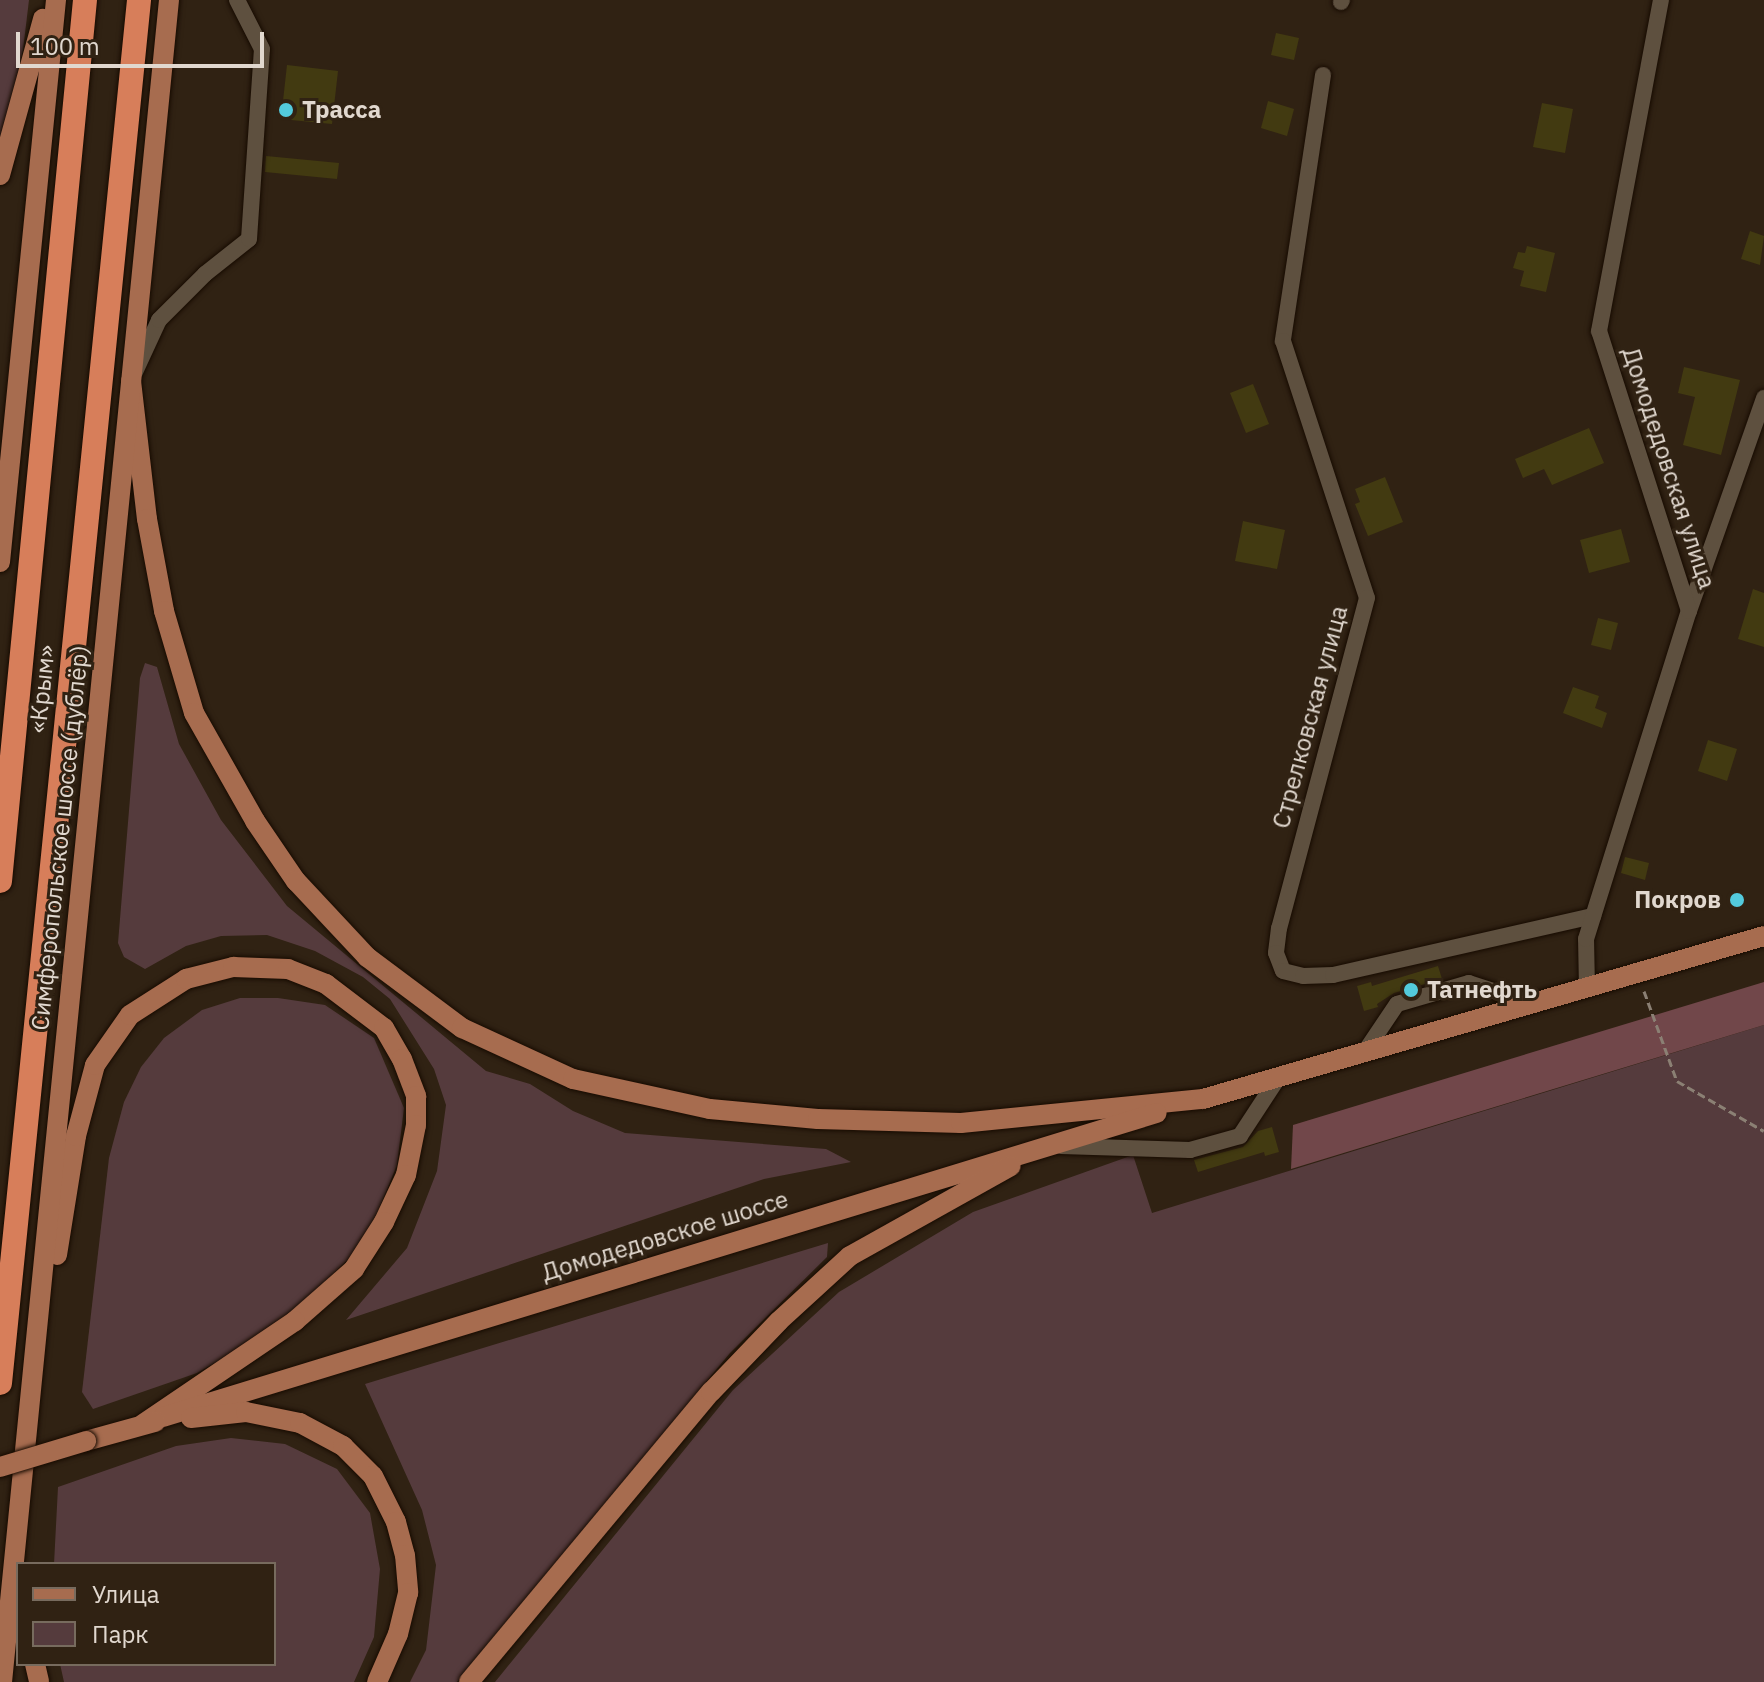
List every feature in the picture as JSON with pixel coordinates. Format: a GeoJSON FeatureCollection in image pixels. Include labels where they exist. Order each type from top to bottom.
{"type":"FeatureCollection","features":[{"type":"Feature","properties":{"kind":"highway","name":"«Крым»"},"geometry":{"type":"LineString","coordinates":[[0,881],[85,0]]}},
{"type":"Feature","properties":{"kind":"highway","name":"«Крым»"},"geometry":{"type":"LineString","coordinates":[[0,1383],[139,0]]}},
{"type":"Feature","properties":{"kind":"main road"},"geometry":{"type":"LineString","coordinates":[[0,175],[48,0]]}},
{"type":"Feature","properties":{"kind":"main road"},"geometry":{"type":"LineString","coordinates":[[0,562],[56,0]]}},
{"type":"Feature","properties":{"kind":"main road","name":"Симферопольское шоссе (дублёр)"},"geometry":{"type":"LineString","coordinates":[[2,1682],[169,0]]}},
{"type":"Feature","properties":{"kind":"main road"},"geometry":{"type":"LineString","coordinates":[[131,381],[147,519],[164,611],[194,713],[255,821],[296,881],[367,957],[462,1028],[573,1079],[725,1111],[818,1119],[961,1123],[1203,1099],[1764,936]]}},
{"type":"Feature","properties":{"kind":"main road"},"geometry":{"type":"LineString","coordinates":[[29,1408],[76,1136],[95,1065],[130,1015],[186,979],[233,967],[288,969],[326,984],[384,1028],[402,1059],[416,1096],[416,1125],[406,1175],[384,1222],[354,1269],[295,1321],[143,1424]]}},
{"type":"Feature","properties":{"kind":"main road","name":"Домодедовское шоссе"},"geometry":{"type":"LineString","coordinates":[[143,1424],[1203,1099]]}},
{"type":"Feature","properties":{"kind":"main road"},"geometry":{"type":"LineString","coordinates":[[469,1682],[711,1392],[779,1321],[850,1256],[1048,1146]]}},
{"type":"Feature","properties":{"kind":"main road"},"geometry":{"type":"LineString","coordinates":[[0,1467],[143,1424],[246,1412],[300,1423],[343,1446],[373,1476],[396,1522],[405,1555],[408,1593],[398,1634],[377,1682]]}},
{"type":"Feature","properties":{"kind":"main road"},"geometry":{"type":"LineString","coordinates":[[22,1479],[25,1562]]}},
{"type":"Feature","properties":{"kind":"street"},"geometry":{"type":"LineString","coordinates":[[131,381],[159,320],[205,274],[249,239],[262,49],[237,0]]}},
{"type":"Feature","properties":{"kind":"street","name":"Домодедовская улица"},"geometry":{"type":"LineString","coordinates":[[1587,989],[1586,939],[1689,611],[1599,331],[1661,0]]}},
{"type":"Feature","properties":{"kind":"street","name":"Стрелковская улица"},"geometry":{"type":"LineString","coordinates":[[1323,75],[1283,341],[1367,598],[1279,928],[1276,953],[1283,971],[1303,976],[1333,975],[1593,916]]}},
{"type":"Feature","properties":{"kind":"street"},"geometry":{"type":"LineString","coordinates":[[1689,611],[1764,398]]}},
{"type":"Feature","properties":{"kind":"street"},"geometry":{"type":"LineString","coordinates":[[0,506],[8,478]]}},
{"type":"Feature","properties":{"kind":"street"},"geometry":{"type":"LineString","coordinates":[[1364,1053],[1397,1004],[1469,983],[1533,1004]]}},
{"type":"Feature","properties":{"kind":"street"},"geometry":{"type":"LineString","coordinates":[[1048,1146],[1190,1150],[1240,1136],[1278,1078]]}},
{"type":"Feature","properties":{"kind":"path"},"geometry":{"type":"LineString","coordinates":[[1638,973],[1677,1081],[1764,1131]]}},
{"type":"Feature","properties":{"kind":"green space"},"geometry":{"type":"Polygon","coordinates":[[[0,0],[29,0],[23,50],[0,145],[0,0]]]}},
{"type":"Feature","properties":{"kind":"green space"},"geometry":{"type":"Polygon","coordinates":[[[145,663],[157,667],[179,744],[221,820],[287,906],[486,1071],[530,1084],[573,1111],[625,1133],[826,1149],[851,1162],[764,1179],[346,1320],[407,1248],[437,1171],[446,1105],[434,1069],[390,999],[363,977],[315,951],[267,935],[221,936],[186,946],[145,969],[124,957],[118,943],[140,678],[145,663]]]}},
{"type":"Feature","properties":{"kind":"green space"},"geometry":{"type":"Polygon","coordinates":[[[240,998],[278,998],[325,1005],[374,1038],[404,1108],[397,1165],[365,1243],[308,1298],[255,1340],[197,1373],[93,1409],[82,1392],[109,1158],[124,1102],[141,1067],[164,1038],[202,1010],[240,998]]]}},
{"type":"Feature","properties":{"kind":"green space"},"geometry":{"type":"Polygon","coordinates":[[[1764,1025],[1764,1682],[495,1682],[733,1390],[839,1292],[973,1212],[1133,1155],[1152,1213],[1764,1025]]]}},
{"type":"Feature","properties":{"kind":"green space"},"geometry":{"type":"Polygon","coordinates":[[[828,1243],[827,1257],[730,1353],[457,1682],[410,1682],[426,1650],[436,1565],[422,1510],[365,1384],[828,1243]]]}},
{"type":"Feature","properties":{"kind":"green space"},"geometry":{"type":"Polygon","coordinates":[[[231,1438],[285,1444],[337,1469],[370,1513],[380,1569],[374,1637],[354,1682],[64,1682],[60,1666],[276,1666],[276,1562],[54,1562],[58,1487],[176,1446],[231,1438]]]}},
{"type":"Feature","properties":{"kind":"shaded area"},"geometry":{"type":"Polygon","coordinates":[[[1764,982],[1764,1025],[1291,1169],[1293,1125],[1764,982]]]}},
{"type":"Feature","properties":{"kind":"building"},"geometry":{"type":"Polygon","coordinates":[[[1276,33],[1299,38],[1294,60],[1271,55],[1276,33]]]}},
{"type":"Feature","properties":{"kind":"building"},"geometry":{"type":"Polygon","coordinates":[[[287,65],[338,71],[332,124],[281,119],[287,65]]]}},
{"type":"Feature","properties":{"kind":"building"},"geometry":{"type":"Polygon","coordinates":[[[1268,101],[1294,109],[1287,136],[1261,128],[1268,101]]]}},
{"type":"Feature","properties":{"kind":"building"},"geometry":{"type":"Polygon","coordinates":[[[1542,103],[1573,109],[1565,153],[1533,147],[1542,103]]]}},
{"type":"Feature","properties":{"kind":"building"},"geometry":{"type":"Polygon","coordinates":[[[266,156],[339,163],[337,179],[265,172],[266,156]]]}},
{"type":"Feature","properties":{"kind":"building"},"geometry":{"type":"Polygon","coordinates":[[[1750,231],[1764,236],[1760,265],[1741,259],[1750,231]]]}},
{"type":"Feature","properties":{"kind":"building"},"geometry":{"type":"Polygon","coordinates":[[[1527,246],[1555,253],[1546,292],[1520,286],[1524,271],[1513,268],[1518,252],[1525,253],[1527,246]]]}},
{"type":"Feature","properties":{"kind":"building"},"geometry":{"type":"Polygon","coordinates":[[[1684,367],[1740,380],[1721,455],[1683,445],[1695,397],[1678,393],[1684,367]]]}},
{"type":"Feature","properties":{"kind":"building"},"geometry":{"type":"Polygon","coordinates":[[[1253,384],[1269,424],[1246,433],[1230,393],[1253,384]]]}},
{"type":"Feature","properties":{"kind":"building"},"geometry":{"type":"Polygon","coordinates":[[[1589,428],[1604,463],[1552,485],[1544,469],[1523,478],[1515,459],[1589,428]]]}},
{"type":"Feature","properties":{"kind":"building"},"geometry":{"type":"Polygon","coordinates":[[[1385,477],[1403,522],[1368,536],[1355,504],[1360,502],[1355,489],[1385,477]]]}},
{"type":"Feature","properties":{"kind":"building"},"geometry":{"type":"Polygon","coordinates":[[[1243,521],[1285,530],[1277,569],[1235,561],[1243,521]]]}},
{"type":"Feature","properties":{"kind":"building"},"geometry":{"type":"Polygon","coordinates":[[[1621,529],[1630,562],[1589,573],[1580,540],[1621,529]]]}},
{"type":"Feature","properties":{"kind":"building"},"geometry":{"type":"Polygon","coordinates":[[[1753,589],[1764,593],[1764,647],[1738,639],[1753,589]]]}},
{"type":"Feature","properties":{"kind":"building"},"geometry":{"type":"Polygon","coordinates":[[[1598,618],[1618,623],[1611,650],[1591,645],[1598,618]]]}},
{"type":"Feature","properties":{"kind":"building"},"geometry":{"type":"Polygon","coordinates":[[[1573,687],[1599,696],[1595,708],[1607,713],[1602,728],[1563,713],[1573,687]]]}},
{"type":"Feature","properties":{"kind":"building"},"geometry":{"type":"Polygon","coordinates":[[[1708,740],[1737,749],[1727,781],[1698,771],[1708,740]]]}},
{"type":"Feature","properties":{"kind":"building"},"geometry":{"type":"Polygon","coordinates":[[[1625,857],[1649,863],[1645,880],[1621,873],[1625,857]]]}},
{"type":"Feature","properties":{"kind":"building"},"geometry":{"type":"Polygon","coordinates":[[[1438,966],[1442,979],[1394,993],[1377,1004],[1378,1007],[1364,1011],[1357,986],[1371,982],[1372,986],[1438,966]]]}},
{"type":"Feature","properties":{"kind":"building"},"geometry":{"type":"Polygon","coordinates":[[[1272,1127],[1279,1152],[1265,1156],[1264,1152],[1198,1172],[1194,1160],[1243,1147],[1258,1131],[1272,1127]]]}},
{"type":"Feature","properties":{"kind":"place","name":"Трасса"},"geometry":{"type":"Point","coordinates":[286,110]}},
{"type":"Feature","properties":{"kind":"place","name":"Покров"},"geometry":{"type":"Point","coordinates":[1737,900]}},
{"type":"Feature","properties":{"kind":"place","name":"Татнефть"},"geometry":{"type":"Point","coordinates":[1411,990]}}]}
